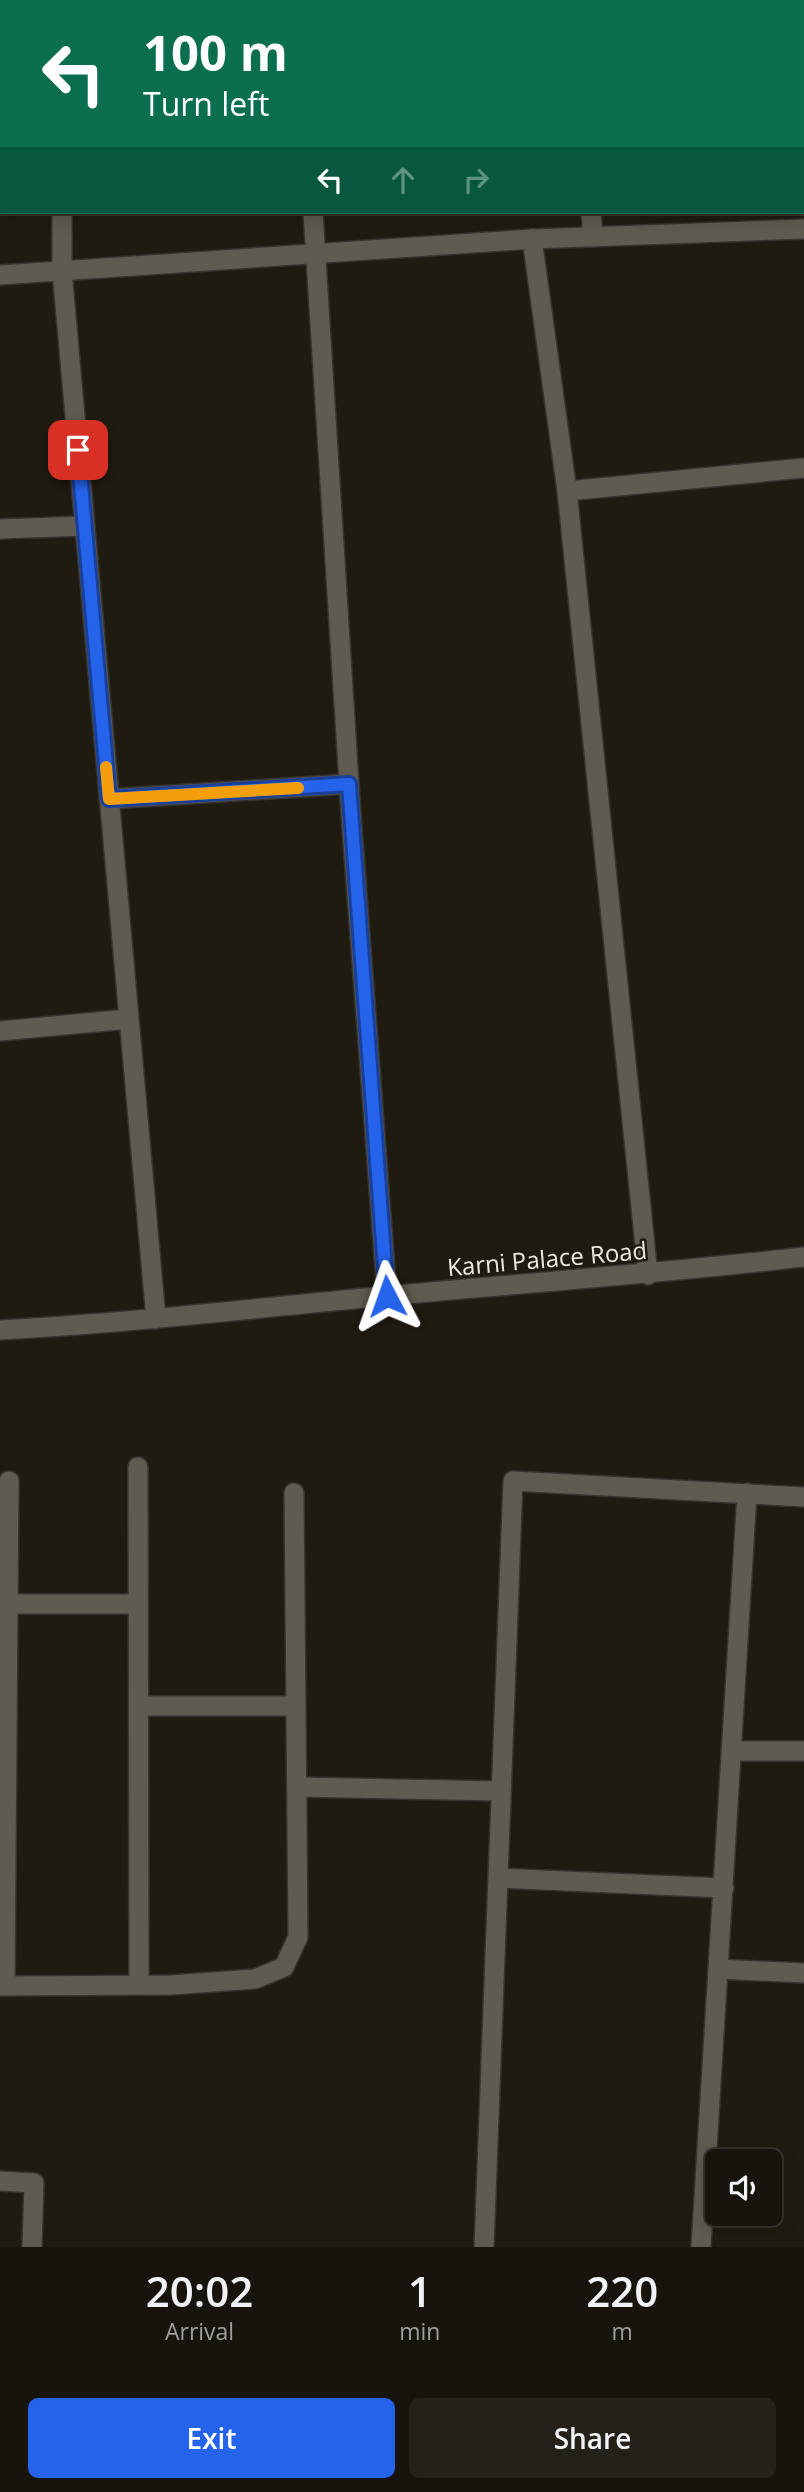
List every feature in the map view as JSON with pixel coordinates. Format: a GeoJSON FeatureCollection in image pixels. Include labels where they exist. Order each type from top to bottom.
{"type":"FeatureCollection","features":[{"type":"Feature","properties":{"kind":"street"},"geometry":{"type":"LineString","coordinates":[[62,214],[61,271],[156,1319]]}},
{"type":"Feature","properties":{"kind":"street"},"geometry":{"type":"LineString","coordinates":[[313,214],[349,784],[387,1296]]}},
{"type":"Feature","properties":{"kind":"street"},"geometry":{"type":"LineString","coordinates":[[591,214],[593,237]]}},
{"type":"Feature","properties":{"kind":"street"},"geometry":{"type":"LineString","coordinates":[[0,275],[532,239],[804,229]]}},
{"type":"Feature","properties":{"kind":"street"},"geometry":{"type":"LineString","coordinates":[[532,239],[567,491],[648,1275]]}},
{"type":"Feature","properties":{"kind":"street"},"geometry":{"type":"LineString","coordinates":[[567,491],[804,468]]}},
{"type":"Feature","properties":{"kind":"street"},"geometry":{"type":"LineString","coordinates":[[0,528],[85,526]]}},
{"type":"Feature","properties":{"kind":"street"},"geometry":{"type":"LineString","coordinates":[[109,799],[349,784]]}},
{"type":"Feature","properties":{"kind":"street"},"geometry":{"type":"LineString","coordinates":[[0,1031],[129,1019]]}},
{"type":"Feature","properties":{"kind":"street","name":"Karni Palace Road"},"geometry":{"type":"LineString","coordinates":[[0,1330],[156,1319],[387,1296],[648,1275],[804,1257]]}},
{"type":"Feature","properties":{"kind":"street"},"geometry":{"type":"LineString","coordinates":[[138,1467],[139,1984]]}},
{"type":"Feature","properties":{"kind":"street"},"geometry":{"type":"LineString","coordinates":[[9,1481],[9,1604],[4,1691],[3,1986],[171,1985],[255,1979],[284,1966],[298,1937],[294,1493]]}},
{"type":"Feature","properties":{"kind":"street"},"geometry":{"type":"LineString","coordinates":[[484,2247],[499,1878],[499,1791],[513,1481],[804,1497]]}},
{"type":"Feature","properties":{"kind":"street"},"geometry":{"type":"LineString","coordinates":[[701,2247],[747,1493]]}},
{"type":"Feature","properties":{"kind":"street"},"geometry":{"type":"LineString","coordinates":[[9,1604],[138,1604]]}},
{"type":"Feature","properties":{"kind":"street"},"geometry":{"type":"LineString","coordinates":[[139,1706],[296,1706]]}},
{"type":"Feature","properties":{"kind":"street"},"geometry":{"type":"LineString","coordinates":[[731,1751],[804,1751]]}},
{"type":"Feature","properties":{"kind":"street"},"geometry":{"type":"LineString","coordinates":[[297,1787],[499,1791]]}},
{"type":"Feature","properties":{"kind":"street"},"geometry":{"type":"LineString","coordinates":[[499,1878],[724,1888]]}},
{"type":"Feature","properties":{"kind":"street"},"geometry":{"type":"LineString","coordinates":[[718,1969],[804,1973]]}},
{"type":"Feature","properties":{"kind":"street"},"geometry":{"type":"LineString","coordinates":[[0,2181],[34,2183],[32,2247]]}},
{"type":"Feature","properties":{"kind":"slow traffic"},"geometry":{"type":"LineString","coordinates":[[106,767],[109,799],[298,788]]}},
{"type":"Feature","properties":{"kind":"route"},"geometry":{"type":"LineString","coordinates":[[78,450],[109,799],[349,784],[387,1296]]}}]}
